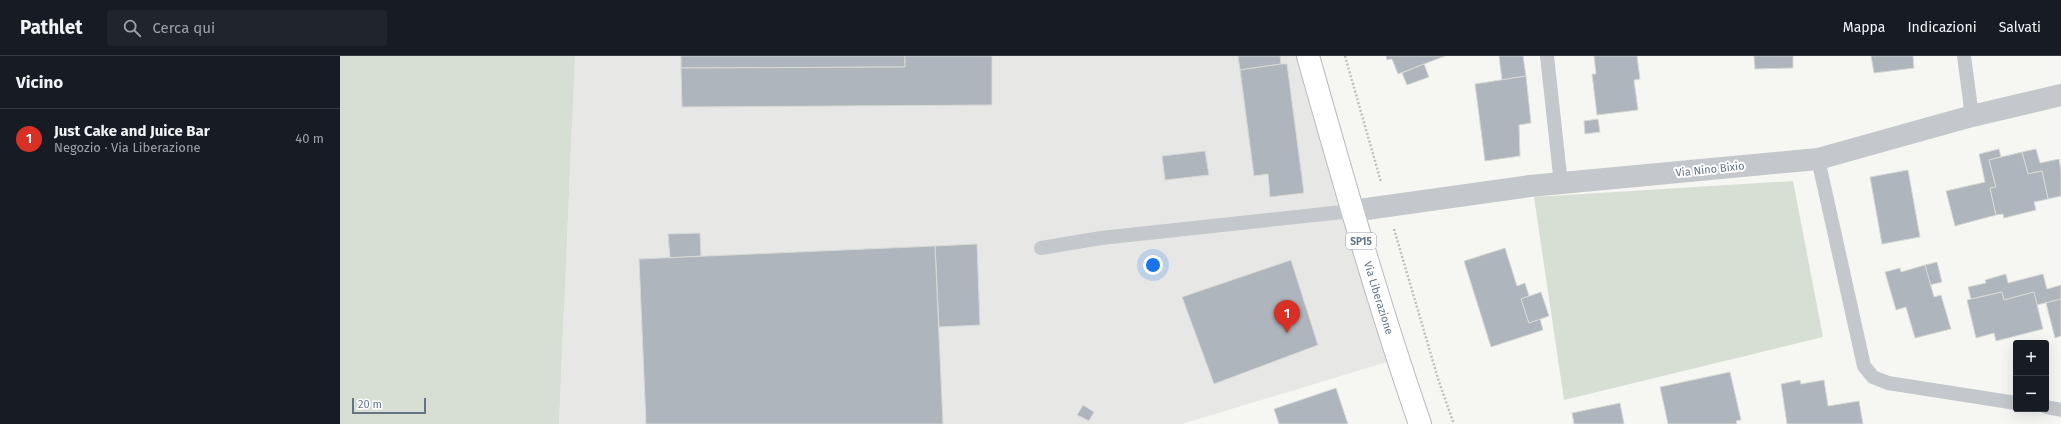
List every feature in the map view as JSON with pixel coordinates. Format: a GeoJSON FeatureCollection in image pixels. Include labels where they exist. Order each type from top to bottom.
{"type":"FeatureCollection","features":[{"type":"Feature","properties":{"kind":"main road","name":"Via Liberazione"},"geometry":{"type":"LineString","coordinates":[[1308,56],[1352,211],[1397,359],[1420,424]]}},
{"type":"Feature","properties":{"kind":"street","name":"Via Nino Bixio"},"geometry":{"type":"LineString","coordinates":[[1352,211],[1561,184],[1818,159],[1972,116],[2061,95]]}},
{"type":"Feature","properties":{"kind":"lane"},"geometry":{"type":"LineString","coordinates":[[1548,56],[1561,184]]}},
{"type":"Feature","properties":{"kind":"lane"},"geometry":{"type":"LineString","coordinates":[[1964,56],[1972,116]]}},
{"type":"Feature","properties":{"kind":"lane"},"geometry":{"type":"LineString","coordinates":[[1818,159],[1864,366],[1873,377],[1888,383],[2013,403]]}},
{"type":"Feature","properties":{"kind":"lane"},"geometry":{"type":"LineString","coordinates":[[1041,248],[1101,238],[1352,211]]}},
{"type":"Feature","properties":{"kind":"lane"},"geometry":{"type":"LineString","coordinates":[[2049,408],[2061,410]]}},
{"type":"Feature","properties":{"kind":"path"},"geometry":{"type":"LineString","coordinates":[[1345,56],[1387,207],[1439,382],[1454,424]]}},
{"type":"Feature","properties":{"kind":"shaded area"},"geometry":{"type":"Polygon","coordinates":[[[340,56],[575,56],[559,424],[340,424],[340,56]]]}},
{"type":"Feature","properties":{"kind":"shaded area"},"geometry":{"type":"Polygon","coordinates":[[[575,56],[1308,56],[1397,359],[1182,424],[559,424],[575,56]]]}},
{"type":"Feature","properties":{"kind":"shaded area"},"geometry":{"type":"Polygon","coordinates":[[[1793,181],[1823,337],[1564,400],[1534,197],[1793,181]]]}},
{"type":"Feature","properties":{"kind":"building"},"geometry":{"type":"Polygon","coordinates":[[[681,56],[905,56],[905,67],[681,68],[681,56]]]}},
{"type":"Feature","properties":{"kind":"building"},"geometry":{"type":"Polygon","coordinates":[[[905,56],[992,56],[992,105],[682,107],[681,68],[905,67],[905,56]]]}},
{"type":"Feature","properties":{"kind":"building"},"geometry":{"type":"Polygon","coordinates":[[[1238,56],[1280,56],[1281,64],[1240,70],[1238,56]]]}},
{"type":"Feature","properties":{"kind":"building"},"geometry":{"type":"Polygon","coordinates":[[[1386,56],[1445,56],[1398,74],[1392,59],[1387,60],[1386,56]]]}},
{"type":"Feature","properties":{"kind":"building"},"geometry":{"type":"Polygon","coordinates":[[[1499,56],[1523,56],[1526,76],[1502,80],[1499,56]]]}},
{"type":"Feature","properties":{"kind":"building"},"geometry":{"type":"Polygon","coordinates":[[[1594,56],[1637,56],[1640,79],[1634,80],[1638,110],[1597,115],[1592,74],[1596,74],[1594,56]]]}},
{"type":"Feature","properties":{"kind":"building"},"geometry":{"type":"Polygon","coordinates":[[[1754,56],[1793,56],[1793,68],[1755,69],[1754,56]]]}},
{"type":"Feature","properties":{"kind":"building"},"geometry":{"type":"Polygon","coordinates":[[[1871,56],[1913,56],[1914,68],[1874,73],[1871,56]]]}},
{"type":"Feature","properties":{"kind":"building"},"geometry":{"type":"Polygon","coordinates":[[[1287,64],[1304,193],[1270,197],[1268,174],[1254,176],[1240,70],[1287,64]]]}},
{"type":"Feature","properties":{"kind":"building"},"geometry":{"type":"Polygon","coordinates":[[[1424,64],[1429,77],[1407,85],[1402,73],[1424,64]]]}},
{"type":"Feature","properties":{"kind":"building"},"geometry":{"type":"Polygon","coordinates":[[[1526,76],[1531,123],[1519,125],[1520,156],[1485,161],[1475,84],[1526,76]]]}},
{"type":"Feature","properties":{"kind":"building"},"geometry":{"type":"Polygon","coordinates":[[[1598,119],[1600,132],[1585,134],[1584,121],[1598,119]]]}},
{"type":"Feature","properties":{"kind":"building"},"geometry":{"type":"Polygon","coordinates":[[[1999,149],[2001,157],[1989,160],[1996,187],[1990,188],[1996,215],[1955,226],[1946,191],[1985,182],[1979,154],[1999,149]]]}},
{"type":"Feature","properties":{"kind":"building"},"geometry":{"type":"Polygon","coordinates":[[[2036,149],[2040,163],[2059,159],[2061,170],[2061,196],[2048,199],[2042,171],[2028,174],[2022,152],[2036,149]]]}},
{"type":"Feature","properties":{"kind":"building"},"geometry":{"type":"Polygon","coordinates":[[[1205,151],[1209,175],[1165,180],[1162,156],[1205,151]]]}},
{"type":"Feature","properties":{"kind":"building"},"geometry":{"type":"Polygon","coordinates":[[[2022,152],[2028,174],[2042,171],[2048,199],[2034,202],[2036,210],[2004,218],[2003,214],[1996,215],[1990,188],[1996,187],[1989,160],[2022,152]]]}},
{"type":"Feature","properties":{"kind":"building"},"geometry":{"type":"Polygon","coordinates":[[[1908,170],[1920,237],[1882,244],[1870,177],[1908,170]]]}},
{"type":"Feature","properties":{"kind":"building"},"geometry":{"type":"Polygon","coordinates":[[[700,233],[701,256],[670,258],[668,234],[700,233]]]}},
{"type":"Feature","properties":{"kind":"building"},"geometry":{"type":"Polygon","coordinates":[[[977,244],[980,325],[939,327],[935,246],[977,244]]]}},
{"type":"Feature","properties":{"kind":"building"},"geometry":{"type":"Polygon","coordinates":[[[935,246],[943,424],[646,424],[639,259],[935,246]]]}},
{"type":"Feature","properties":{"kind":"building"},"geometry":{"type":"Polygon","coordinates":[[[1505,248],[1517,286],[1525,283],[1529,296],[1521,299],[1529,323],[1540,319],[1543,330],[1491,347],[1464,261],[1505,248]]]}},
{"type":"Feature","properties":{"kind":"building"},"geometry":{"type":"Polygon","coordinates":[[[1291,260],[1318,345],[1214,384],[1182,297],[1291,260]]]}},
{"type":"Feature","properties":{"kind":"building"},"geometry":{"type":"Polygon","coordinates":[[[1937,262],[1942,282],[1930,285],[1925,265],[1937,262]]]}},
{"type":"Feature","properties":{"kind":"building"},"geometry":{"type":"Polygon","coordinates":[[[1925,265],[1934,297],[1941,295],[1951,329],[1915,338],[1906,307],[1896,310],[1885,272],[1900,268],[1901,272],[1925,265]]]}},
{"type":"Feature","properties":{"kind":"building"},"geometry":{"type":"Polygon","coordinates":[[[2006,274],[2008,283],[2043,274],[2047,289],[2061,285],[2061,299],[2037,305],[2034,292],[2004,300],[2002,292],[1971,299],[1968,287],[1986,283],[1985,280],[2006,274]]]}},
{"type":"Feature","properties":{"kind":"building"},"geometry":{"type":"Polygon","coordinates":[[[1541,292],[1549,316],[1529,323],[1521,299],[1541,292]]]}},
{"type":"Feature","properties":{"kind":"building"},"geometry":{"type":"Polygon","coordinates":[[[2002,292],[2004,300],[2034,292],[2043,329],[1996,341],[1994,333],[1976,338],[1967,300],[2002,292]]]}},
{"type":"Feature","properties":{"kind":"building"},"geometry":{"type":"Polygon","coordinates":[[[2061,299],[2061,336],[2055,338],[2046,303],[2061,299]]]}},
{"type":"Feature","properties":{"kind":"building"},"geometry":{"type":"Polygon","coordinates":[[[1730,372],[1741,420],[1736,421],[1737,424],[1668,424],[1660,387],[1730,372]]]}},
{"type":"Feature","properties":{"kind":"building"},"geometry":{"type":"Polygon","coordinates":[[[1800,380],[1801,384],[1824,380],[1828,406],[1859,401],[1863,424],[1787,424],[1781,384],[1800,380]]]}},
{"type":"Feature","properties":{"kind":"building"},"geometry":{"type":"Polygon","coordinates":[[[1336,388],[1348,424],[1279,424],[1274,409],[1336,388]]]}},
{"type":"Feature","properties":{"kind":"building"},"geometry":{"type":"Polygon","coordinates":[[[1620,403],[1624,424],[1574,424],[1572,413],[1620,403]]]}},
{"type":"Feature","properties":{"kind":"building"},"geometry":{"type":"Polygon","coordinates":[[[1083,405],[1094,412],[1089,421],[1077,415],[1083,405]]]}},
{"type":"Feature","properties":{"kind":"place","name":"Just Cake and Juice Bar"},"geometry":{"type":"Point","coordinates":[1287,333]}}]}
